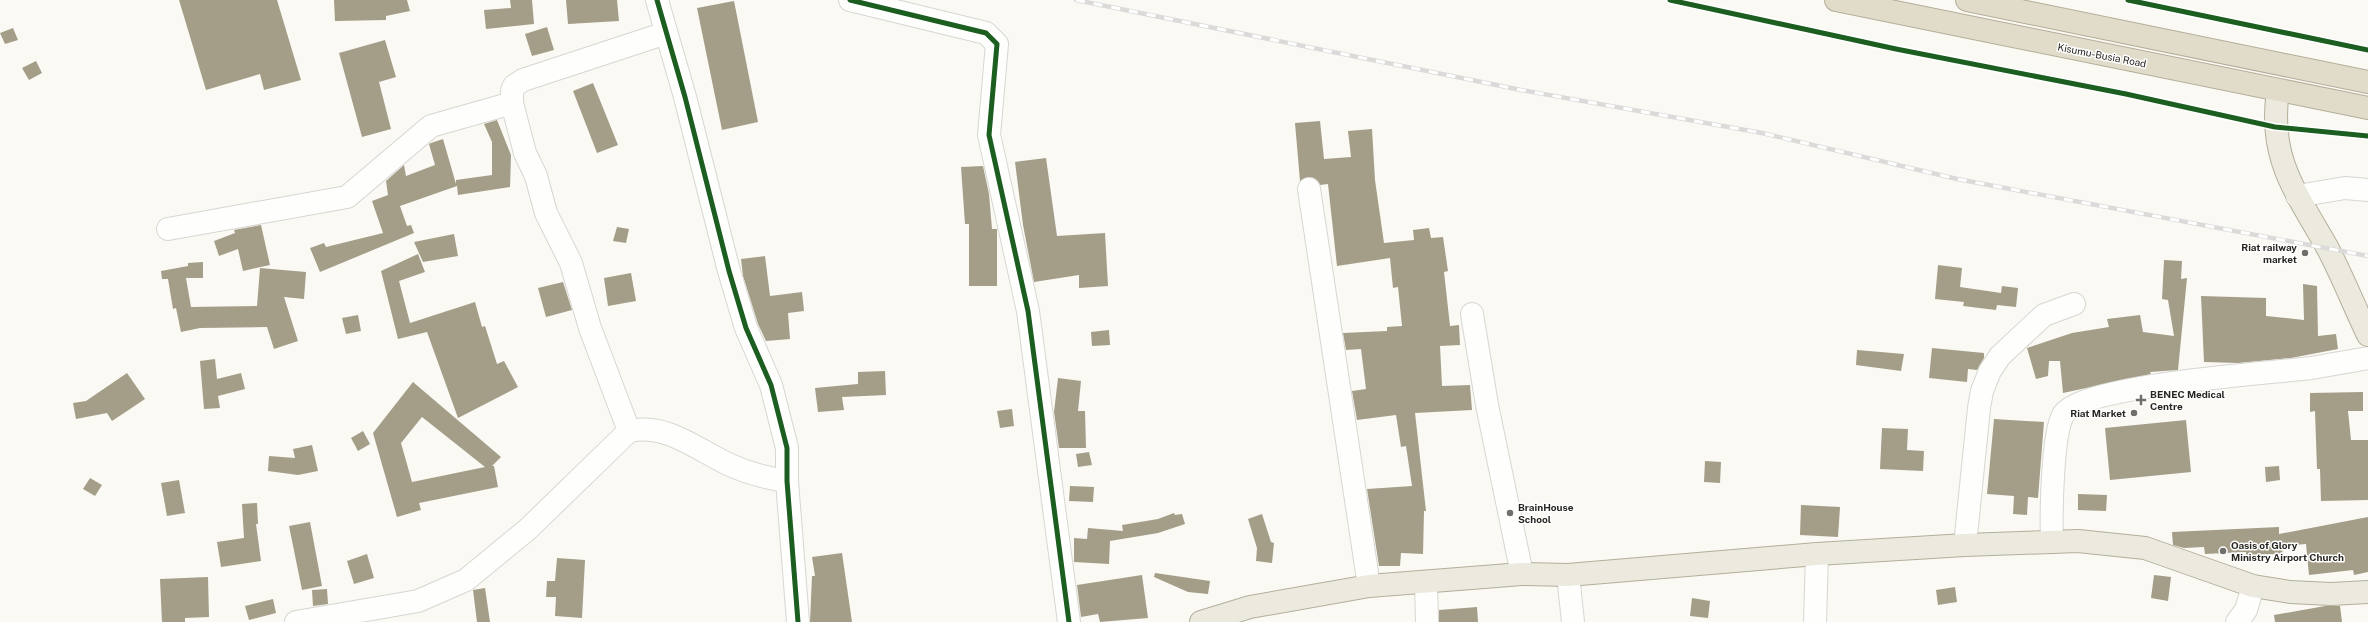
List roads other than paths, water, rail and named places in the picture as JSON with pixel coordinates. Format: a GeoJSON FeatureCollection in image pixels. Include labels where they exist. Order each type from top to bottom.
{"type":"FeatureCollection","features":[{"type":"Feature","properties":{"kind":"highway","name":"Kisumu-Busia Road"},"geometry":{"type":"LineString","coordinates":[[1836,0],[2278,91],[2368,108]]}},
{"type":"Feature","properties":{"kind":"highway"},"geometry":{"type":"LineString","coordinates":[[1967,0],[2368,82]]}},
{"type":"Feature","properties":{"kind":"main road"},"geometry":{"type":"LineString","coordinates":[[2278,91],[2275,127],[2284,170],[2327,248],[2368,335]]}},
{"type":"Feature","properties":{"kind":"main road"},"geometry":{"type":"LineString","coordinates":[[1201,622],[1250,607],[1369,586],[1426,583],[1522,574],[1568,575],[1817,554],[1965,545],[2078,541],[2145,548],[2253,586],[2290,592],[2332,594],[2368,592]]}},
{"type":"Feature","properties":{"kind":"street"},"geometry":{"type":"LineString","coordinates":[[657,0],[728,271],[746,328],[770,385],[787,448],[787,481],[798,622]]}},
{"type":"Feature","properties":{"kind":"street"},"geometry":{"type":"LineString","coordinates":[[850,0],[986,33],[997,44],[989,135],[1028,311],[1069,622]]}},
{"type":"Feature","properties":{"kind":"street"},"geometry":{"type":"LineString","coordinates":[[629,431],[590,328],[571,263],[546,214],[536,176],[525,153],[512,103],[512,90],[514,86],[523,80],[666,33]]}},
{"type":"Feature","properties":{"kind":"street"},"geometry":{"type":"LineString","coordinates":[[168,229],[347,197],[431,126],[512,103]]}},
{"type":"Feature","properties":{"kind":"street"},"geometry":{"type":"LineString","coordinates":[[2297,196],[2345,188],[2368,190]]}},
{"type":"Feature","properties":{"kind":"street"},"geometry":{"type":"LineString","coordinates":[[1309,189],[1369,586]]}},
{"type":"Feature","properties":{"kind":"street"},"geometry":{"type":"LineString","coordinates":[[1965,545],[1979,408],[1982,391],[1990,371],[2005,351],[2044,315],[2074,304]]}},
{"type":"Feature","properties":{"kind":"street"},"geometry":{"type":"LineString","coordinates":[[1472,314],[1486,405],[1522,574]]}},
{"type":"Feature","properties":{"kind":"street"},"geometry":{"type":"LineString","coordinates":[[2052,542],[2051,512],[2058,434],[2063,416],[2077,404],[2129,391],[2223,376],[2311,368],[2368,358]]}},
{"type":"Feature","properties":{"kind":"street"},"geometry":{"type":"LineString","coordinates":[[296,622],[418,601],[466,580],[528,529],[629,431],[643,428],[653,429],[676,436],[728,464],[762,477],[787,481]]}},
{"type":"Feature","properties":{"kind":"street"},"geometry":{"type":"LineString","coordinates":[[1815,622],[1817,554]]}},
{"type":"Feature","properties":{"kind":"street"},"geometry":{"type":"LineString","coordinates":[[1568,575],[1573,622]]}},
{"type":"Feature","properties":{"kind":"street"},"geometry":{"type":"LineString","coordinates":[[1426,583],[1427,622]]}},
{"type":"Feature","properties":{"kind":"street"},"geometry":{"type":"LineString","coordinates":[[2237,622],[2246,610],[2253,586]]}},
{"type":"Feature","properties":{"kind":"railway"},"geometry":{"type":"LineString","coordinates":[[1076,0],[1521,90],[1762,133],[1957,179],[2368,256]]}},
{"type":"Feature","properties":{"kind":"place","name":"Riat railway market"},"geometry":{"type":"Point","coordinates":[2305,253]}},
{"type":"Feature","properties":{"kind":"place","name":"BENEC Medical Centre"},"geometry":{"type":"Point","coordinates":[2141,400]}},
{"type":"Feature","properties":{"kind":"place","name":"Riat Market"},"geometry":{"type":"Point","coordinates":[2134,413]}},
{"type":"Feature","properties":{"kind":"place","name":"BrainHouse School"},"geometry":{"type":"Point","coordinates":[1510,513]}},
{"type":"Feature","properties":{"kind":"place","name":"Oasis of Glory Ministry Airport Church"},"geometry":{"type":"Point","coordinates":[2223,551]}}]}
